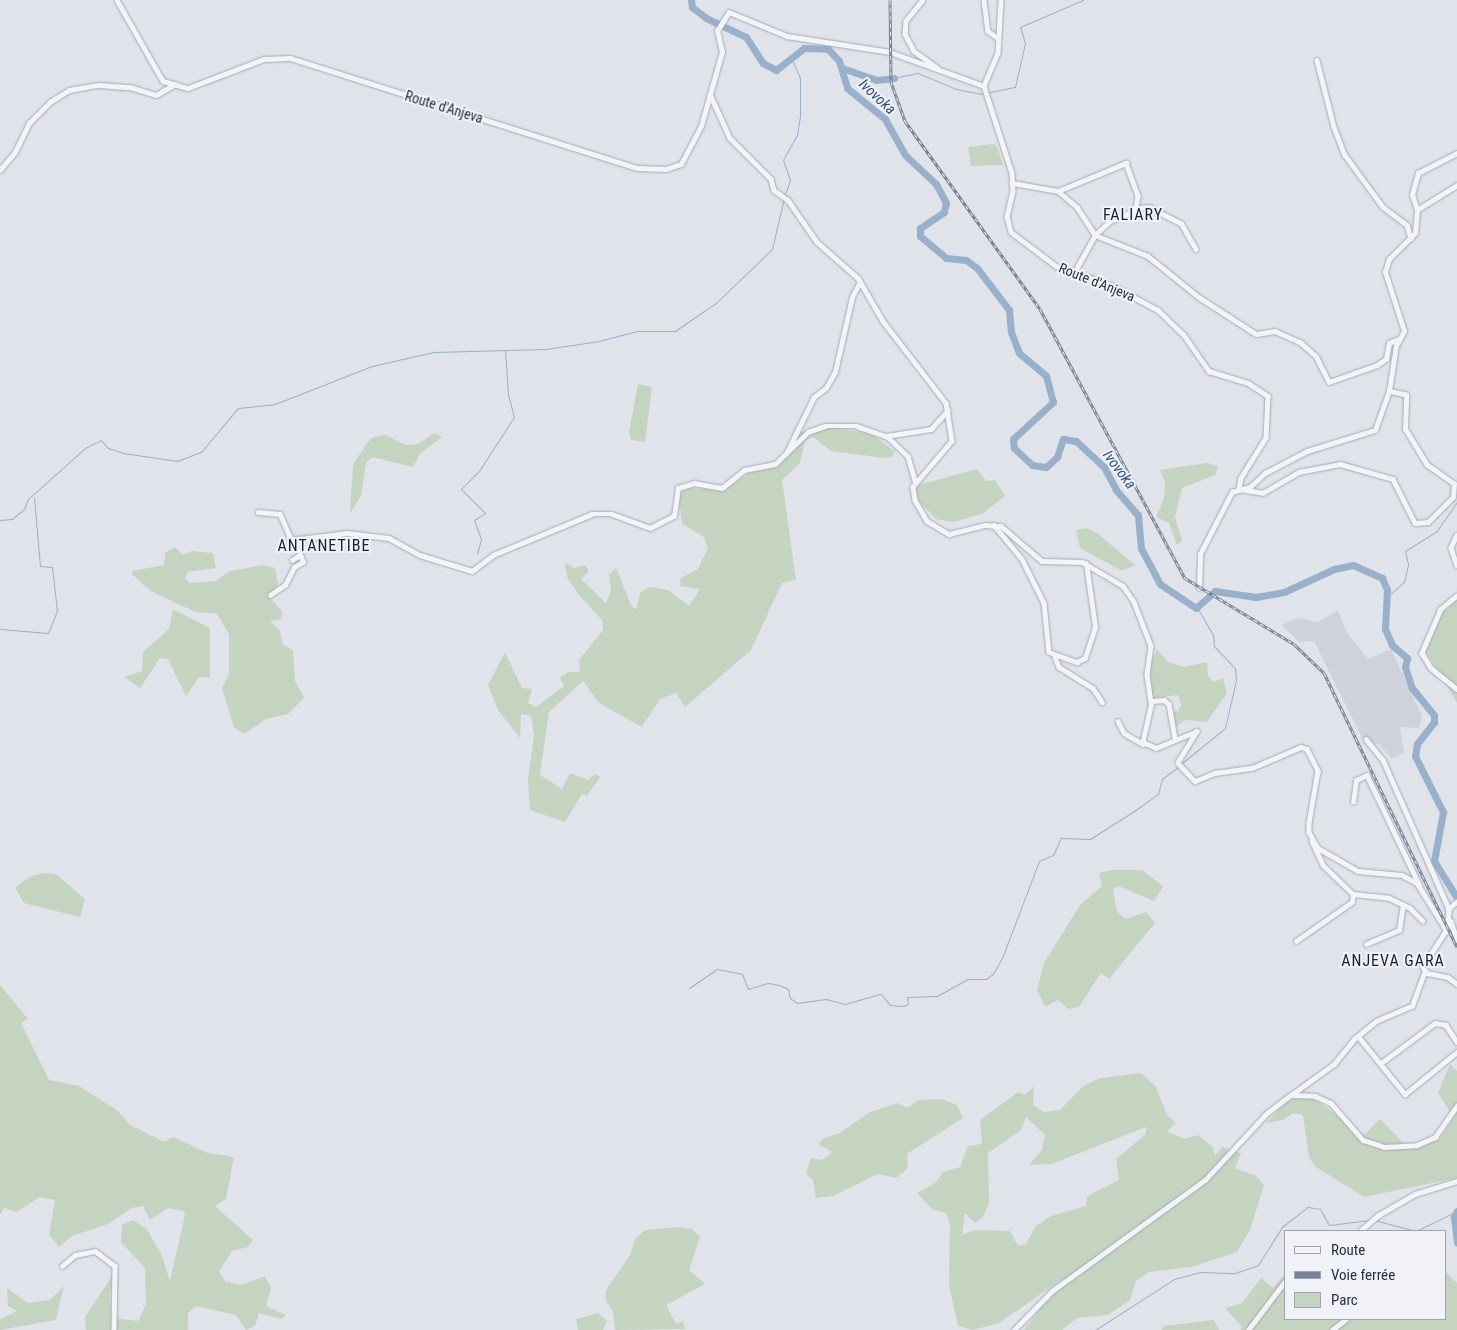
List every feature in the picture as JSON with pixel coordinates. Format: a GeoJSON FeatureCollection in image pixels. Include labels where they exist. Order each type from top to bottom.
{"type":"FeatureCollection","features":[{"type":"Feature","properties":{"kind":"street"},"geometry":{"type":"LineString","coordinates":[[117,0],[163,81],[175,84]]}},
{"type":"Feature","properties":{"kind":"street"},"geometry":{"type":"LineString","coordinates":[[923,0],[906,21],[905,34],[914,51],[946,74],[972,80],[984,88],[994,65],[1001,0]]}},
{"type":"Feature","properties":{"kind":"street"},"geometry":{"type":"LineString","coordinates":[[984,0],[988,31],[998,38]]}},
{"type":"Feature","properties":{"kind":"street","name":"Route d'Anjeva"},"geometry":{"type":"LineString","coordinates":[[175,84],[188,88],[264,59],[290,58],[637,168],[666,169],[681,164],[701,126],[722,52],[717,31],[729,12],[786,36],[890,52],[946,74]]}},
{"type":"Feature","properties":{"kind":"street"},"geometry":{"type":"LineString","coordinates":[[1317,60],[1334,127],[1345,155],[1383,207],[1407,225],[1411,239]]}},
{"type":"Feature","properties":{"kind":"street"},"geometry":{"type":"LineString","coordinates":[[972,80],[988,76]]}},
{"type":"Feature","properties":{"kind":"street"},"geometry":{"type":"LineString","coordinates":[[0,170],[15,152],[29,123],[50,102],[69,90],[98,85],[130,88],[156,95],[175,84]]}},
{"type":"Feature","properties":{"kind":"street","name":"Route d'Anjeva"},"geometry":{"type":"LineString","coordinates":[[984,88],[1013,183],[1007,216],[1011,232],[1040,258],[1074,273],[1113,286],[1158,310],[1184,335],[1209,371],[1248,383],[1268,396],[1266,438],[1241,478],[1239,489]]}},
{"type":"Feature","properties":{"kind":"street"},"geometry":{"type":"LineString","coordinates":[[710,94],[730,138],[751,163],[767,175],[779,195],[788,200],[817,242],[860,282],[883,321],[942,396],[948,410],[952,441],[915,482]]}},
{"type":"Feature","properties":{"kind":"street"},"geometry":{"type":"LineString","coordinates":[[1199,588],[1200,554],[1228,499],[1239,489],[1250,487],[1265,473],[1307,451],[1362,437],[1375,430],[1389,391],[1400,339],[1404,332],[1386,264],[1411,239],[1417,210],[1412,195],[1418,173],[1457,153]]}},
{"type":"Feature","properties":{"kind":"street"},"geometry":{"type":"LineString","coordinates":[[1013,183],[1058,190],[1126,163],[1138,196],[1136,211]]}},
{"type":"Feature","properties":{"kind":"street"},"geometry":{"type":"LineString","coordinates":[[1417,210],[1457,185]]}},
{"type":"Feature","properties":{"kind":"street"},"geometry":{"type":"LineString","coordinates":[[1058,190],[1076,207],[1095,234],[1148,256],[1200,298],[1256,334],[1275,331],[1300,342],[1316,356],[1329,382],[1378,365],[1386,359],[1389,343],[1400,339]]}},
{"type":"Feature","properties":{"kind":"street"},"geometry":{"type":"LineString","coordinates":[[1074,273],[1095,234],[1110,221],[1149,207],[1181,223],[1196,249]]}},
{"type":"Feature","properties":{"kind":"street"},"geometry":{"type":"LineString","coordinates":[[784,457],[814,397],[826,388],[835,372],[852,297],[860,282]]}},
{"type":"Feature","properties":{"kind":"street"},"geometry":{"type":"LineString","coordinates":[[1239,489],[1263,493],[1299,472],[1340,464],[1393,479],[1415,523],[1428,522],[1455,498],[1454,484],[1427,465],[1405,429],[1406,395],[1389,391]]}},
{"type":"Feature","properties":{"kind":"street"},"geometry":{"type":"LineString","coordinates":[[884,436],[931,429],[948,410]]}},
{"type":"Feature","properties":{"kind":"street"},"geometry":{"type":"LineString","coordinates":[[258,512],[280,514],[291,539],[347,533],[389,538],[420,555],[472,571],[492,555],[592,514],[612,514],[650,528],[674,516],[675,493],[685,484],[722,488],[744,470],[766,467],[784,457],[808,432],[825,426],[856,426],[884,436],[908,456],[916,473],[915,500],[927,521],[942,532],[993,524],[1008,530],[1042,560],[1086,564],[1109,574],[1134,602],[1151,646],[1147,674],[1152,702],[1144,745]]}},
{"type":"Feature","properties":{"kind":"street"},"geometry":{"type":"LineString","coordinates":[[993,524],[1022,559],[1044,603],[1048,648],[1059,666],[1093,688],[1102,702]]}},
{"type":"Feature","properties":{"kind":"street"},"geometry":{"type":"LineString","coordinates":[[1457,535],[1451,548],[1457,565]]}},
{"type":"Feature","properties":{"kind":"street"},"geometry":{"type":"LineString","coordinates":[[270,595],[284,586],[294,567],[303,562],[300,555],[300,539]]}},
{"type":"Feature","properties":{"kind":"street"},"geometry":{"type":"LineString","coordinates":[[292,560],[300,555]]}},
{"type":"Feature","properties":{"kind":"street"},"geometry":{"type":"LineString","coordinates":[[1055,657],[1082,662],[1090,644],[1094,620],[1086,564]]}},
{"type":"Feature","properties":{"kind":"street"},"geometry":{"type":"LineString","coordinates":[[1457,596],[1441,609],[1422,653],[1431,668],[1457,689]]}},
{"type":"Feature","properties":{"kind":"street"},"geometry":{"type":"LineString","coordinates":[[1152,702],[1164,700],[1169,704],[1175,738]]}},
{"type":"Feature","properties":{"kind":"street"},"geometry":{"type":"LineString","coordinates":[[1118,721],[1124,733],[1144,745],[1156,748],[1175,738],[1198,733],[1178,763],[1195,781],[1215,773],[1252,768],[1301,747],[1307,749],[1318,771],[1309,814],[1312,839],[1323,865],[1353,894],[1373,900],[1384,897],[1403,905],[1423,922]]}},
{"type":"Feature","properties":{"kind":"street"},"geometry":{"type":"LineString","coordinates":[[1366,739],[1383,760],[1449,909],[1457,940]]}},
{"type":"Feature","properties":{"kind":"street"},"geometry":{"type":"LineString","coordinates":[[1353,802],[1356,780],[1367,776],[1419,884],[1447,931]]}},
{"type":"Feature","properties":{"kind":"street"},"geometry":{"type":"LineString","coordinates":[[1312,839],[1330,856],[1358,871],[1402,875],[1419,884]]}},
{"type":"Feature","properties":{"kind":"street"},"geometry":{"type":"LineString","coordinates":[[1296,942],[1352,902],[1353,894]]}},
{"type":"Feature","properties":{"kind":"street"},"geometry":{"type":"LineString","coordinates":[[1449,909],[1455,903]]}},
{"type":"Feature","properties":{"kind":"street"},"geometry":{"type":"LineString","coordinates":[[1366,944],[1399,930],[1403,905]]}},
{"type":"Feature","properties":{"kind":"street"},"geometry":{"type":"LineString","coordinates":[[1014,1330],[1052,1291],[1205,1180],[1267,1114],[1334,1064],[1358,1036],[1376,1021],[1412,1006],[1425,971],[1425,960],[1447,931],[1450,917]]}},
{"type":"Feature","properties":{"kind":"street"},"geometry":{"type":"LineString","coordinates":[[1425,971],[1448,977],[1457,984]]}},
{"type":"Feature","properties":{"kind":"street"},"geometry":{"type":"LineString","coordinates":[[1381,1063],[1435,1023],[1446,1025],[1457,1042]]}},
{"type":"Feature","properties":{"kind":"street"},"geometry":{"type":"LineString","coordinates":[[1358,1036],[1405,1094],[1457,1052]]}},
{"type":"Feature","properties":{"kind":"street"},"geometry":{"type":"LineString","coordinates":[[1291,1095],[1315,1096],[1331,1103],[1363,1140],[1384,1147],[1417,1144],[1434,1137],[1457,1106]]}},
{"type":"Feature","properties":{"kind":"street"},"geometry":{"type":"LineString","coordinates":[[1361,1230],[1374,1218],[1415,1194],[1457,1181]]}},
{"type":"Feature","properties":{"kind":"street"},"geometry":{"type":"LineString","coordinates":[[62,1266],[75,1254],[95,1251],[115,1266],[114,1330]]}},
{"type":"Feature","properties":{"kind":"street"},"geometry":{"type":"LineString","coordinates":[[1248,1330],[1284,1283]]}},
{"type":"Feature","properties":{"kind":"street"},"geometry":{"type":"LineString","coordinates":[[1332,1330],[1345,1320]]}},
{"type":"Feature","properties":{"kind":"shaded area"},"geometry":{"type":"Polygon","coordinates":[[[1338,610],[1347,633],[1368,659],[1391,649],[1422,716],[1419,728],[1400,727],[1404,753],[1392,759],[1379,744],[1364,742],[1314,641],[1299,642],[1282,625],[1297,618],[1318,622],[1338,610]]]}},
{"type":"Feature","properties":{"kind":"green space"},"geometry":{"type":"Polygon","coordinates":[[[992,144],[997,146],[1003,165],[971,166],[968,147],[992,144]]]}},
{"type":"Feature","properties":{"kind":"green space"},"geometry":{"type":"Polygon","coordinates":[[[638,384],[652,387],[645,442],[631,440],[629,432],[638,384]]]}},
{"type":"Feature","properties":{"kind":"green space"},"geometry":{"type":"Polygon","coordinates":[[[830,427],[872,434],[895,452],[892,457],[883,458],[831,451],[813,437],[805,441],[800,463],[782,480],[796,580],[782,583],[751,650],[685,707],[676,693],[660,699],[642,727],[599,703],[583,681],[549,712],[540,775],[562,789],[570,773],[588,780],[595,774],[600,777],[587,796],[582,794],[565,822],[530,810],[528,780],[534,735],[531,716],[521,714],[520,738],[498,710],[488,685],[505,652],[522,688],[532,689],[528,703],[536,707],[564,686],[560,678],[568,672],[580,672],[579,660],[603,630],[602,620],[579,595],[567,577],[565,563],[574,568],[585,565],[589,571],[581,579],[606,603],[611,591],[609,574],[616,568],[632,607],[637,609],[640,593],[649,587],[668,590],[689,606],[700,589],[680,586],[681,578],[698,569],[708,548],[704,537],[682,524],[679,494],[688,488],[725,490],[749,473],[773,467],[787,455],[801,432],[830,427]]]}},
{"type":"Feature","properties":{"kind":"green space"},"geometry":{"type":"Polygon","coordinates":[[[434,433],[442,437],[420,454],[413,467],[372,457],[366,463],[361,496],[350,513],[353,464],[371,438],[385,435],[406,445],[418,444],[434,433]]]}},
{"type":"Feature","properties":{"kind":"green space"},"geometry":{"type":"Polygon","coordinates":[[[1207,463],[1218,466],[1215,475],[1182,488],[1175,517],[1182,540],[1177,545],[1169,523],[1156,517],[1164,498],[1165,483],[1160,470],[1207,463]]]}},
{"type":"Feature","properties":{"kind":"green space"},"geometry":{"type":"Polygon","coordinates":[[[977,469],[986,481],[995,480],[1005,496],[982,514],[953,522],[936,519],[917,499],[915,486],[977,469]]]}},
{"type":"Feature","properties":{"kind":"green space"},"geometry":{"type":"Polygon","coordinates":[[[1086,528],[1097,533],[1135,565],[1122,571],[1080,548],[1076,530],[1086,528]]]}},
{"type":"Feature","properties":{"kind":"green space"},"geometry":{"type":"Polygon","coordinates":[[[175,547],[183,555],[191,551],[213,553],[216,568],[188,572],[185,578],[190,583],[216,581],[230,571],[263,565],[275,568],[278,583],[271,599],[282,611],[281,619],[270,621],[280,631],[283,645],[293,650],[295,681],[304,698],[288,714],[266,719],[244,734],[234,727],[222,688],[229,674],[229,634],[217,614],[196,612],[180,605],[149,590],[133,575],[132,571],[164,565],[165,553],[175,547]]]}},
{"type":"Feature","properties":{"kind":"green space"},"geometry":{"type":"Polygon","coordinates":[[[1457,599],[1457,703],[1425,650],[1439,617],[1457,599]]]}},
{"type":"Feature","properties":{"kind":"green space"},"geometry":{"type":"Polygon","coordinates":[[[173,609],[210,628],[210,678],[199,677],[186,696],[168,659],[160,658],[140,688],[124,677],[142,671],[143,652],[169,629],[173,609]]]}},
{"type":"Feature","properties":{"kind":"green space"},"geometry":{"type":"Polygon","coordinates":[[[1157,649],[1168,662],[1184,667],[1207,662],[1208,675],[1213,682],[1223,678],[1227,693],[1207,722],[1185,720],[1176,727],[1172,711],[1178,711],[1181,705],[1178,695],[1151,698],[1149,665],[1157,649]]]}},
{"type":"Feature","properties":{"kind":"green space"},"geometry":{"type":"Polygon","coordinates":[[[1112,870],[1142,870],[1163,886],[1154,901],[1119,886],[1113,889],[1117,912],[1126,919],[1146,912],[1155,923],[1109,979],[1101,973],[1079,1007],[1068,1009],[1058,1000],[1045,1007],[1037,990],[1044,963],[1080,905],[1102,886],[1099,873],[1112,870]]]}},
{"type":"Feature","properties":{"kind":"green space"},"geometry":{"type":"Polygon","coordinates":[[[44,873],[56,874],[85,899],[80,917],[24,903],[15,888],[29,877],[44,873]]]}},
{"type":"Feature","properties":{"kind":"green space"},"geometry":{"type":"Polygon","coordinates":[[[0,985],[28,1019],[21,1023],[49,1080],[79,1086],[118,1111],[130,1125],[164,1142],[173,1137],[208,1153],[234,1157],[226,1199],[215,1206],[253,1240],[248,1247],[232,1251],[219,1272],[226,1282],[241,1285],[265,1276],[271,1288],[266,1306],[286,1315],[281,1319],[259,1313],[255,1326],[246,1330],[236,1315],[196,1306],[188,1313],[188,1330],[86,1330],[85,1317],[116,1270],[110,1293],[111,1318],[138,1321],[146,1305],[145,1268],[121,1242],[122,1225],[133,1220],[147,1229],[162,1256],[170,1281],[185,1215],[184,1211],[168,1208],[150,1220],[143,1206],[132,1208],[108,1224],[72,1236],[59,1247],[49,1235],[55,1200],[40,1197],[16,1212],[4,1208],[0,1215],[0,985]]]}},
{"type":"Feature","properties":{"kind":"green space"},"geometry":{"type":"Polygon","coordinates":[[[1450,1064],[1457,1071],[1457,1178],[1364,1197],[1316,1167],[1309,1158],[1303,1115],[1293,1113],[1283,1120],[1266,1123],[1290,1098],[1313,1098],[1364,1135],[1380,1119],[1410,1150],[1439,1140],[1454,1118],[1438,1093],[1450,1064]]]}},
{"type":"Feature","properties":{"kind":"green space"},"geometry":{"type":"Polygon","coordinates":[[[1141,1073],[1156,1087],[1167,1115],[1176,1123],[1167,1131],[1184,1139],[1198,1135],[1213,1147],[1215,1156],[1222,1147],[1241,1153],[1235,1168],[1256,1176],[1264,1185],[1250,1230],[1237,1252],[1191,1267],[1149,1272],[1136,1281],[1130,1300],[1108,1315],[1077,1318],[1062,1330],[1024,1330],[1061,1280],[999,1323],[973,1330],[958,1326],[949,1285],[950,1225],[946,1213],[933,1210],[917,1193],[935,1183],[943,1172],[960,1167],[968,1146],[982,1144],[980,1120],[1018,1092],[1025,1095],[1034,1086],[1033,1105],[1044,1112],[1060,1110],[1083,1086],[1100,1078],[1141,1073]],[[1026,1117],[1021,1130],[988,1153],[989,1203],[983,1217],[975,1223],[965,1213],[962,1235],[974,1230],[1010,1231],[1018,1246],[1026,1244],[1036,1226],[1051,1216],[1086,1206],[1087,1196],[1119,1180],[1116,1159],[1146,1134],[1146,1127],[1052,1164],[1029,1165],[1042,1150],[1045,1135],[1026,1117]]]}},
{"type":"Feature","properties":{"kind":"green space"},"geometry":{"type":"Polygon","coordinates":[[[942,1099],[957,1105],[963,1118],[907,1154],[908,1168],[896,1178],[878,1174],[833,1196],[816,1198],[813,1180],[806,1174],[811,1158],[822,1160],[832,1152],[818,1144],[824,1138],[840,1133],[868,1113],[897,1103],[908,1108],[918,1100],[942,1099]]]}},
{"type":"Feature","properties":{"kind":"green space"},"geometry":{"type":"Polygon","coordinates":[[[679,1227],[692,1229],[700,1237],[689,1270],[705,1284],[666,1305],[676,1324],[683,1321],[685,1329],[615,1330],[613,1312],[605,1299],[606,1290],[630,1255],[635,1239],[645,1230],[679,1227]]]}},
{"type":"Feature","properties":{"kind":"green space"},"geometry":{"type":"Polygon","coordinates":[[[1447,1273],[1457,1283],[1457,1330],[1240,1330],[1242,1327],[1225,1308],[1242,1303],[1261,1278],[1273,1288],[1284,1275],[1284,1320],[1447,1320],[1447,1273]]]}},
{"type":"Feature","properties":{"kind":"green space"},"geometry":{"type":"Polygon","coordinates":[[[64,1286],[56,1320],[0,1330],[0,1319],[17,1311],[8,1306],[7,1288],[28,1303],[50,1300],[64,1286]]]}},
{"type":"Feature","properties":{"kind":"green space"},"geometry":{"type":"Polygon","coordinates":[[[598,1313],[607,1321],[603,1330],[578,1330],[576,1319],[598,1313]]]}},
{"type":"Feature","properties":{"kind":"green space"},"geometry":{"type":"Polygon","coordinates":[[[1214,1320],[1219,1330],[1162,1330],[1163,1326],[1214,1320]]]}},
{"type":"Feature","properties":{"kind":"waterway","name":"Ivovoka"},"geometry":{"type":"LineString","coordinates":[[691,0],[692,7],[706,18],[746,37],[763,63],[776,70],[804,48],[828,49],[839,61],[847,88],[885,119],[905,155],[936,184],[946,203],[944,212],[920,228],[920,236],[946,258],[966,260],[977,268],[1009,310],[1011,332],[1019,353],[1046,376],[1053,402],[1013,439],[1014,448],[1032,465],[1046,467],[1057,457],[1063,439],[1076,441],[1104,467],[1116,490],[1138,515],[1141,548],[1160,584],[1196,608],[1215,591],[1256,597],[1284,592],[1334,569],[1353,565],[1382,578],[1387,590],[1385,629],[1392,645],[1407,658],[1405,667],[1412,688],[1434,715],[1434,722],[1417,744],[1415,756],[1443,812],[1434,861],[1457,898]]}},
{"type":"Feature","properties":{"kind":"waterway"},"geometry":{"type":"LineString","coordinates":[[894,78],[918,73],[956,89],[981,94],[1015,87],[1025,43],[1020,27],[1083,0]]}},
{"type":"Feature","properties":{"kind":"waterway"},"geometry":{"type":"LineString","coordinates":[[785,194],[790,180],[783,160],[797,135],[800,116],[800,78],[791,58]]}},
{"type":"Feature","properties":{"kind":"waterway"},"geometry":{"type":"LineString","coordinates":[[842,68],[876,80],[894,78]]}},
{"type":"Feature","properties":{"kind":"waterway"},"geometry":{"type":"LineString","coordinates":[[0,520],[12,519],[24,509],[28,499],[85,448],[101,440],[108,448],[123,453],[177,461],[201,452],[238,408],[275,404],[372,366],[433,352],[546,349],[599,341],[637,331],[675,331],[717,302],[772,249],[784,198]]}},
{"type":"Feature","properties":{"kind":"waterway"},"geometry":{"type":"LineString","coordinates":[[477,554],[481,539],[474,520],[485,513],[461,489],[479,471],[514,417],[508,395],[505,350]]}},
{"type":"Feature","properties":{"kind":"waterway"},"geometry":{"type":"LineString","coordinates":[[0,629],[48,633],[57,611],[52,567],[40,566],[34,497]]}},
{"type":"Feature","properties":{"kind":"waterway"},"geometry":{"type":"LineString","coordinates":[[1386,598],[1404,582],[1408,564],[1405,551],[1436,532],[1457,502]]}},
{"type":"Feature","properties":{"kind":"waterway"},"geometry":{"type":"LineString","coordinates":[[1182,763],[1225,728],[1236,680],[1235,668],[1214,646],[1213,635],[1197,607]]}},
{"type":"Feature","properties":{"kind":"waterway"},"geometry":{"type":"LineString","coordinates":[[689,988],[717,969],[742,974],[748,989],[768,983],[779,985],[788,989],[790,998],[797,1003],[826,999],[845,1004],[881,994],[890,1005],[903,1006],[908,1004],[907,997],[937,996],[968,979],[986,979],[993,974],[1002,958],[1039,861],[1053,855],[1061,838],[1090,839],[1131,813],[1158,794],[1162,779],[1179,766]]}},
{"type":"Feature","properties":{"kind":"waterway"},"geometry":{"type":"LineString","coordinates":[[1095,1330],[1174,1279],[1200,1272],[1235,1273],[1258,1265],[1282,1227],[1308,1207],[1320,1209],[1329,1225],[1370,1220]]}},
{"type":"Feature","properties":{"kind":"waterway"},"geometry":{"type":"LineString","coordinates":[[1418,1230],[1457,1211]]}},
{"type":"Feature","properties":{"kind":"waterway","name":"Ivovoka"},"geometry":{"type":"LineString","coordinates":[[1457,1211],[1454,1217],[1457,1243]]}},
{"type":"Feature","properties":{"kind":"waterway"},"geometry":{"type":"LineString","coordinates":[[1374,1220],[1412,1230]]}},
{"type":"Feature","properties":{"kind":"railway"},"geometry":{"type":"LineString","coordinates":[[890,0],[891,82],[905,121],[1040,309],[1185,578],[1294,644],[1324,673],[1457,947]]}},
{"type":"Feature","properties":{"kind":"district","name":"FALIARY"},"geometry":{"type":"Point","coordinates":[1133,215]}},
{"type":"Feature","properties":{"kind":"district","name":"ANTANETIBE"},"geometry":{"type":"Point","coordinates":[324,546]}},
{"type":"Feature","properties":{"kind":"district","name":"ANJEVA GARA"},"geometry":{"type":"Point","coordinates":[1393,961]}}]}
